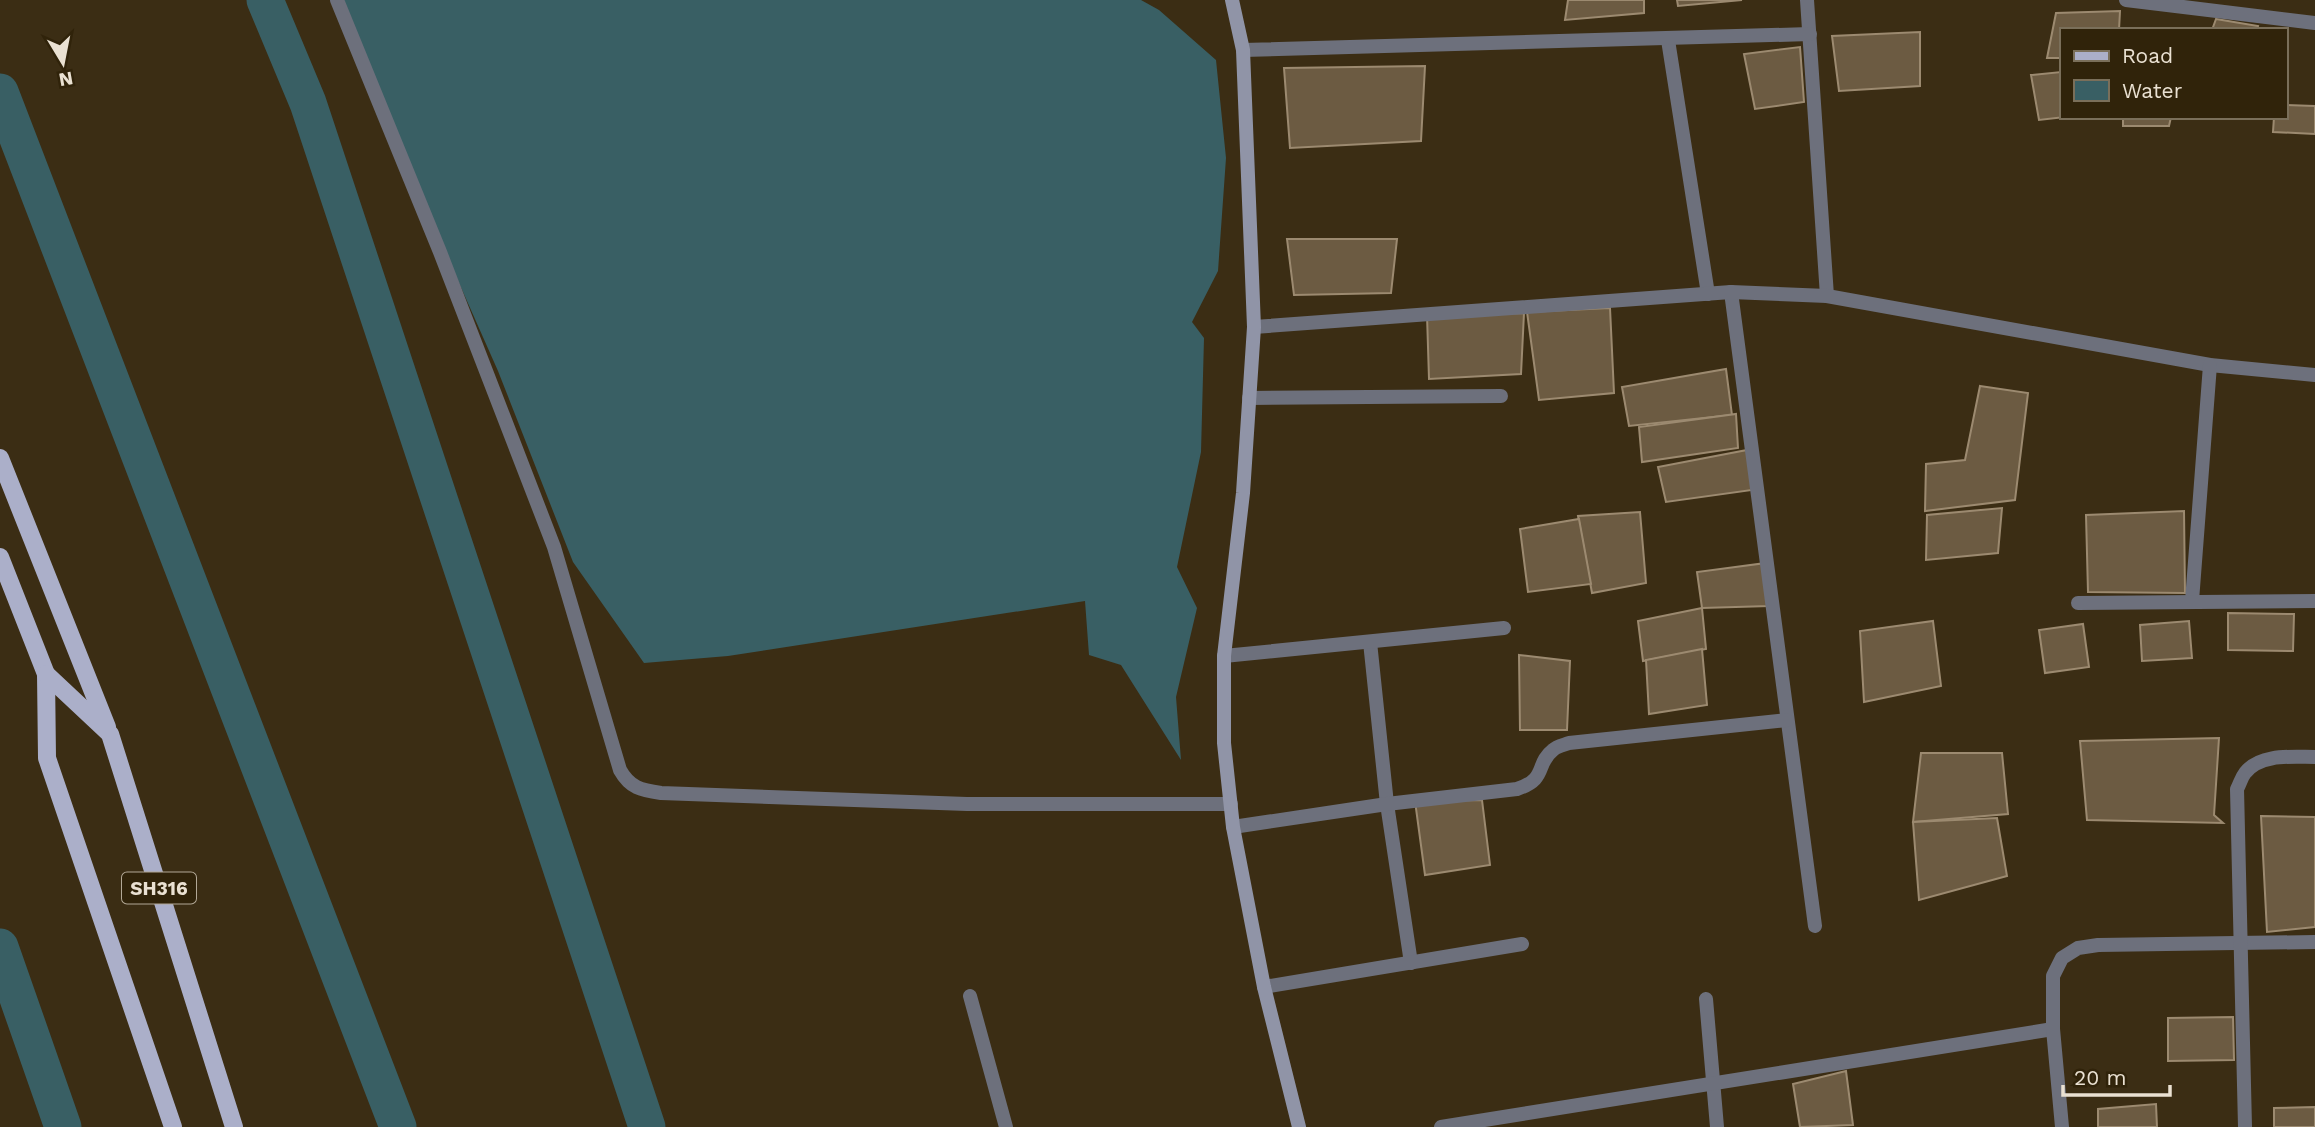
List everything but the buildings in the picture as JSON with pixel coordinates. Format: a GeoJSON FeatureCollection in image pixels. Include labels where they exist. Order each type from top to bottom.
{"type":"FeatureCollection","features":[{"type":"Feature","properties":{"kind":"main road"},"geometry":{"type":"LineString","coordinates":[[1232,0],[1243,50],[1254,327],[1243,493],[1224,656],[1224,743],[1233,827],[1264,987],[1299,1127]]}},
{"type":"Feature","properties":{"kind":"main road","name":"SH316"},"geometry":{"type":"LineString","coordinates":[[0,458],[110,734],[234,1127]]}},
{"type":"Feature","properties":{"kind":"main road","name":"SH316"},"geometry":{"type":"LineString","coordinates":[[0,557],[46,674],[47,758],[173,1127]]}},
{"type":"Feature","properties":{"kind":"main road","name":"SH316"},"geometry":{"type":"LineString","coordinates":[[46,674],[110,734]]}},
{"type":"Feature","properties":{"kind":"street"},"geometry":{"type":"LineString","coordinates":[[337,0],[445,264],[543,517],[620,770],[627,783],[640,790],[661,793],[956,804],[1231,804]]}},
{"type":"Feature","properties":{"kind":"street"},"geometry":{"type":"LineString","coordinates":[[1808,0],[1827,296]]}},
{"type":"Feature","properties":{"kind":"street"},"geometry":{"type":"LineString","coordinates":[[2126,0],[2315,23]]}},
{"type":"Feature","properties":{"kind":"street"},"geometry":{"type":"LineString","coordinates":[[1243,50],[1810,34]]}},
{"type":"Feature","properties":{"kind":"street"},"geometry":{"type":"LineString","coordinates":[[1668,40],[1708,294]]}},
{"type":"Feature","properties":{"kind":"street"},"geometry":{"type":"LineString","coordinates":[[1731,292],[1815,926]]}},
{"type":"Feature","properties":{"kind":"street"},"geometry":{"type":"LineString","coordinates":[[1254,327],[1731,292],[1827,296],[2210,365],[2315,375]]}},
{"type":"Feature","properties":{"kind":"street"},"geometry":{"type":"LineString","coordinates":[[2192,601],[2210,365]]}},
{"type":"Feature","properties":{"kind":"street"},"geometry":{"type":"LineString","coordinates":[[1249,398],[1501,396]]}},
{"type":"Feature","properties":{"kind":"street"},"geometry":{"type":"LineString","coordinates":[[2078,603],[2315,601]]}},
{"type":"Feature","properties":{"kind":"street"},"geometry":{"type":"LineString","coordinates":[[1224,656],[1504,628]]}},
{"type":"Feature","properties":{"kind":"street"},"geometry":{"type":"LineString","coordinates":[[1370,642],[1387,804],[1411,962]]}},
{"type":"Feature","properties":{"kind":"street"},"geometry":{"type":"LineString","coordinates":[[1233,827],[1387,804],[1517,789],[1530,785],[1540,775],[1546,758],[1554,748],[1569,743],[1787,720]]}},
{"type":"Feature","properties":{"kind":"street"},"geometry":{"type":"LineString","coordinates":[[2245,1127],[2237,789],[2245,772],[2263,761],[2281,757],[2315,757]]}},
{"type":"Feature","properties":{"kind":"street"},"geometry":{"type":"LineString","coordinates":[[2062,1127],[2053,1029],[2053,976],[2062,958],[2078,948],[2098,945],[2315,942]]}},
{"type":"Feature","properties":{"kind":"street"},"geometry":{"type":"LineString","coordinates":[[1264,987],[1522,944]]}},
{"type":"Feature","properties":{"kind":"street"},"geometry":{"type":"LineString","coordinates":[[970,996],[1006,1127]]}},
{"type":"Feature","properties":{"kind":"street"},"geometry":{"type":"LineString","coordinates":[[1706,999],[1717,1127]]}},
{"type":"Feature","properties":{"kind":"street"},"geometry":{"type":"LineString","coordinates":[[1441,1127],[2053,1029]]}},
{"type":"Feature","properties":{"kind":"water"},"geometry":{"type":"Polygon","coordinates":[[[338,0],[1141,0],[1159,10],[1216,60],[1226,158],[1218,271],[1192,322],[1204,338],[1201,452],[1177,567],[1197,608],[1176,697],[1181,760],[1121,665],[1089,655],[1085,601],[728,656],[644,663],[573,562],[498,371],[374,91],[338,0]]]}},
{"type":"Feature","properties":{"kind":"waterway"},"geometry":{"type":"LineString","coordinates":[[265,0],[308,103],[647,1127]]}},
{"type":"Feature","properties":{"kind":"waterway"},"geometry":{"type":"LineString","coordinates":[[0,92],[398,1127]]}},
{"type":"Feature","properties":{"kind":"waterway"},"geometry":{"type":"LineString","coordinates":[[0,947],[63,1127]]}}]}
